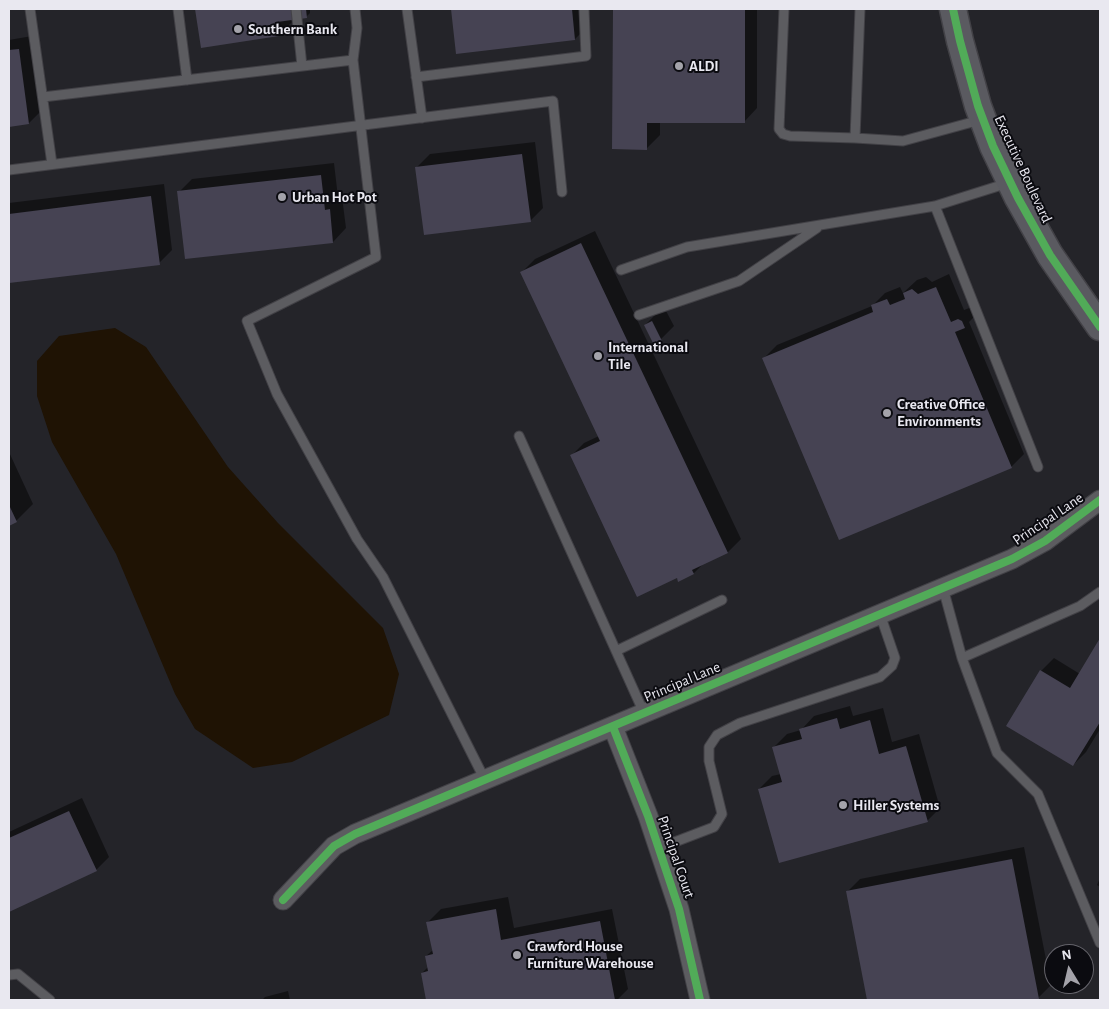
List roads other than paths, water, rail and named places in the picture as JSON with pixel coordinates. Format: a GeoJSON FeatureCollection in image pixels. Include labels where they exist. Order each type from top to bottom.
{"type":"FeatureCollection","features":[{"type":"Feature","properties":{"kind":"street","name":"Executive Boulevard"},"geometry":{"type":"LineString","coordinates":[[953,9],[960,41],[983,120],[1011,182],[1050,255],[1100,327]]}},
{"type":"Feature","properties":{"kind":"street","name":"Principal Lane"},"geometry":{"type":"LineString","coordinates":[[283,900],[334,846],[355,834],[1012,559],[1045,541],[1100,500]]}},
{"type":"Feature","properties":{"kind":"street","name":"Principal Court"},"geometry":{"type":"LineString","coordinates":[[613,727],[659,848],[679,909],[700,1000]]}},
{"type":"Feature","properties":{"kind":"lane"},"geometry":{"type":"LineString","coordinates":[[30,9],[52,164]]}},
{"type":"Feature","properties":{"kind":"lane"},"geometry":{"type":"LineString","coordinates":[[178,9],[187,80]]}},
{"type":"Feature","properties":{"kind":"lane"},"geometry":{"type":"LineString","coordinates":[[296,9],[302,66]]}},
{"type":"Feature","properties":{"kind":"lane"},"geometry":{"type":"LineString","coordinates":[[355,9],[357,28],[353,60],[376,257],[247,321],[277,394],[357,539],[383,577],[485,780]]}},
{"type":"Feature","properties":{"kind":"lane"},"geometry":{"type":"LineString","coordinates":[[407,9],[422,118]]}},
{"type":"Feature","properties":{"kind":"lane"},"geometry":{"type":"LineString","coordinates":[[416,76],[586,56],[584,9]]}},
{"type":"Feature","properties":{"kind":"lane"},"geometry":{"type":"LineString","coordinates":[[784,9],[779,129],[783,134],[790,136],[904,141],[983,120]]}},
{"type":"Feature","properties":{"kind":"lane"},"geometry":{"type":"LineString","coordinates":[[855,138],[860,9]]}},
{"type":"Feature","properties":{"kind":"lane"},"geometry":{"type":"LineString","coordinates":[[43,97],[353,60]]}},
{"type":"Feature","properties":{"kind":"lane"},"geometry":{"type":"LineString","coordinates":[[9,170],[553,101],[562,192]]}},
{"type":"Feature","properties":{"kind":"lane"},"geometry":{"type":"LineString","coordinates":[[621,270],[687,247],[818,227],[934,206],[1011,182]]}},
{"type":"Feature","properties":{"kind":"lane"},"geometry":{"type":"LineString","coordinates":[[934,206],[1038,467]]}},
{"type":"Feature","properties":{"kind":"lane"},"geometry":{"type":"LineString","coordinates":[[639,315],[739,281],[818,227]]}},
{"type":"Feature","properties":{"kind":"lane"},"geometry":{"type":"LineString","coordinates":[[518,436],[644,713]]}},
{"type":"Feature","properties":{"kind":"lane"},"geometry":{"type":"LineString","coordinates":[[944,588],[962,658],[998,753],[1038,794],[1100,942]]}},
{"type":"Feature","properties":{"kind":"lane"},"geometry":{"type":"LineString","coordinates":[[962,658],[1080,606],[1100,592]]}},
{"type":"Feature","properties":{"kind":"lane"},"geometry":{"type":"LineString","coordinates":[[616,651],[722,600]]}},
{"type":"Feature","properties":{"kind":"lane"},"geometry":{"type":"LineString","coordinates":[[659,848],[714,827],[722,814],[709,761],[709,747],[717,734],[740,723],[880,676],[892,666],[895,658],[880,614]]}},
{"type":"Feature","properties":{"kind":"lane"},"geometry":{"type":"LineString","coordinates":[[9,975],[18,974],[50,1000]]}},
{"type":"Feature","properties":{"kind":"place","name":"Southern Bank"},"geometry":{"type":"Point","coordinates":[238,29]}},
{"type":"Feature","properties":{"kind":"place","name":"ALDI"},"geometry":{"type":"Point","coordinates":[679,66]}},
{"type":"Feature","properties":{"kind":"place","name":"Urban Hot Pot"},"geometry":{"type":"Point","coordinates":[282,197]}},
{"type":"Feature","properties":{"kind":"place","name":"International Tile"},"geometry":{"type":"Point","coordinates":[598,356]}},
{"type":"Feature","properties":{"kind":"place","name":"Creative Office Environments"},"geometry":{"type":"Point","coordinates":[887,413]}},
{"type":"Feature","properties":{"kind":"place","name":"Hiller Systems"},"geometry":{"type":"Point","coordinates":[843,805]}},
{"type":"Feature","properties":{"kind":"place","name":"Crawford House Furniture Warehouse"},"geometry":{"type":"Point","coordinates":[517,955]}}]}
